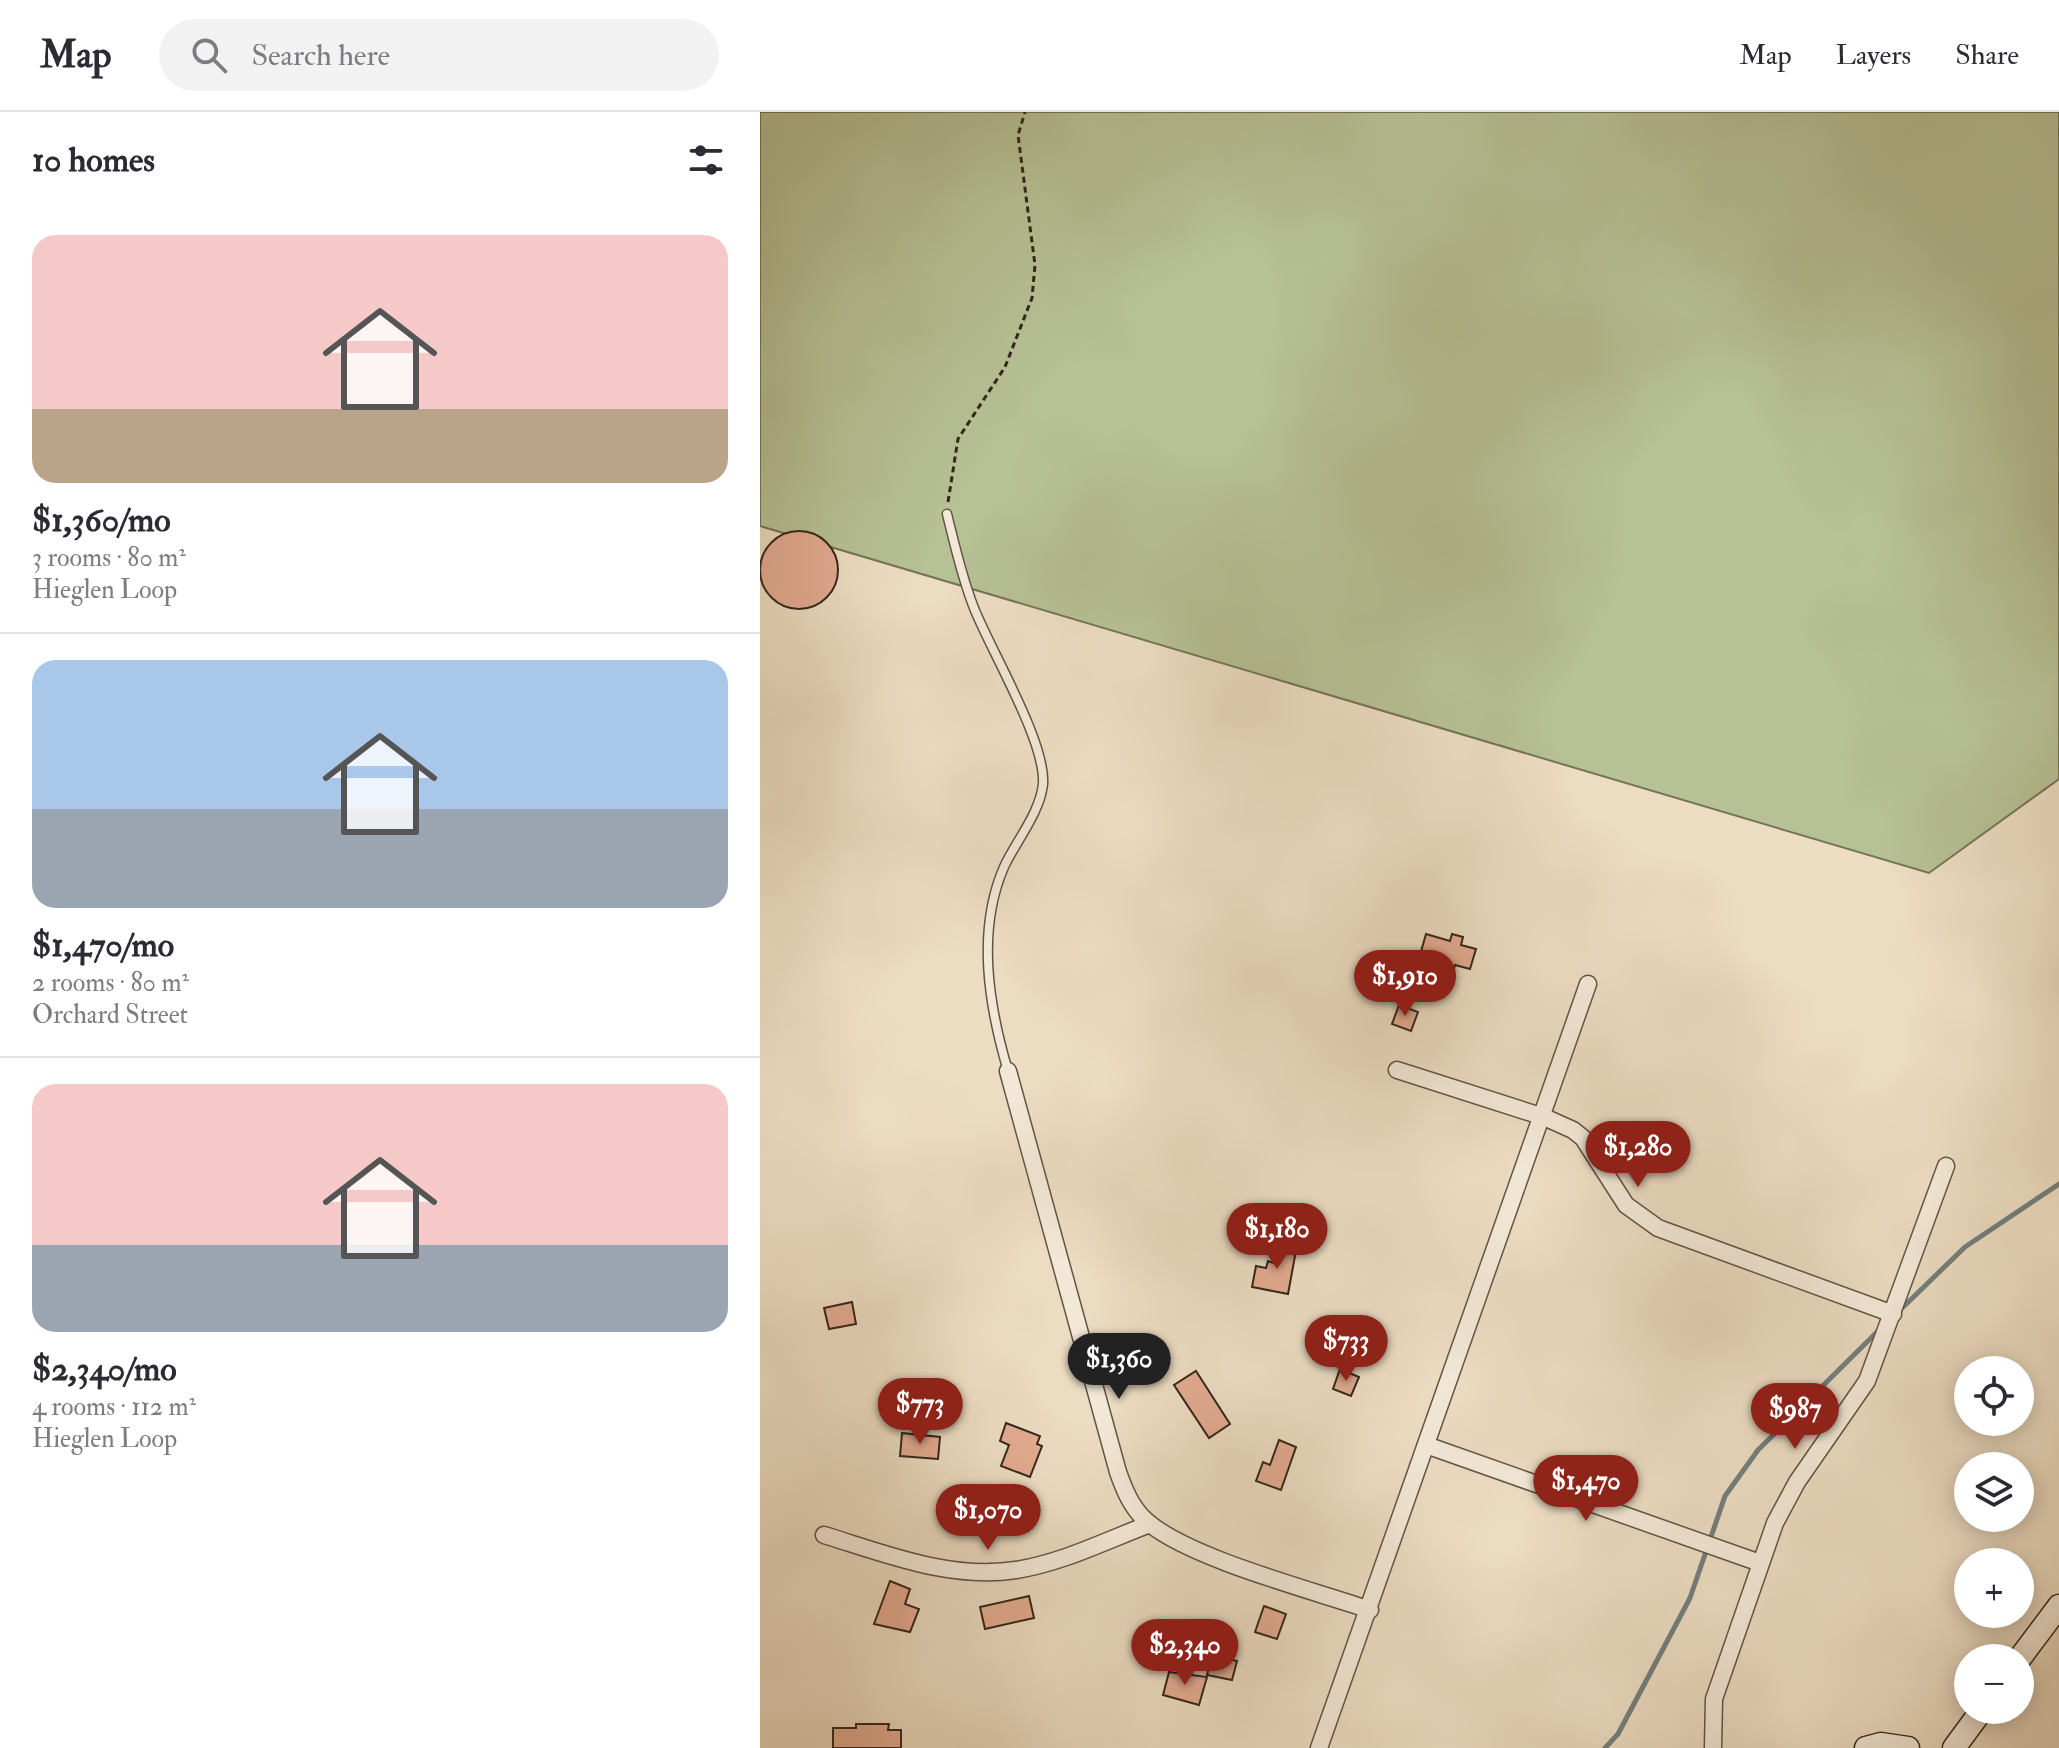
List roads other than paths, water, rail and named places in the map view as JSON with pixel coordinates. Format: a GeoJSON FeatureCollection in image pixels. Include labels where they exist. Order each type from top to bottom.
{"type":"FeatureCollection","features":[{"type":"Feature","properties":{"kind":"main road"},"geometry":{"type":"LineString","coordinates":[[2030,1644],[2059,1606]]}},
{"type":"Feature","properties":{"kind":"main road"},"geometry":{"type":"LineString","coordinates":[[1954,1748],[1972,1724]]}},
{"type":"Feature","properties":{"kind":"main road"},"geometry":{"type":"LineString","coordinates":[[1866,1748],[1881,1744],[1908,1748]]}},
{"type":"Feature","properties":{"kind":"street"},"geometry":{"type":"LineString","coordinates":[[1319,1748],[1544,1117],[1588,984]]}},
{"type":"Feature","properties":{"kind":"street"},"geometry":{"type":"LineString","coordinates":[[1397,1070],[1544,1117],[1583,1138],[1615,1191],[1638,1217],[1686,1240],[1893,1314]]}},
{"type":"Feature","properties":{"kind":"street"},"geometry":{"type":"LineString","coordinates":[[1008,1071],[1118,1472],[1131,1502],[1150,1524],[1211,1554],[1370,1610]]}},
{"type":"Feature","properties":{"kind":"street"},"geometry":{"type":"LineString","coordinates":[[1713,1748],[1714,1699],[1760,1563],[1785,1501],[1867,1381],[1946,1166]]}},
{"type":"Feature","properties":{"kind":"street"},"geometry":{"type":"LineString","coordinates":[[1426,1445],[1760,1563]]}},
{"type":"Feature","properties":{"kind":"street"},"geometry":{"type":"LineString","coordinates":[[824,1535],[919,1564],[988,1572],[1040,1565],[1150,1524]]}},
{"type":"Feature","properties":{"kind":"lane"},"geometry":{"type":"LineString","coordinates":[[947,514],[973,606],[1030,734],[1040,761],[1043,784],[1004,868],[990,920],[991,997],[1008,1071]]}},
{"type":"Feature","properties":{"kind":"waterway"},"geometry":{"type":"LineString","coordinates":[[1898,1312],[1965,1247],[2059,1184]]}},
{"type":"Feature","properties":{"kind":"waterway"},"geometry":{"type":"LineString","coordinates":[[1605,1748],[1618,1734],[1690,1598],[1725,1496],[1758,1450],[1879,1330]]}}]}
